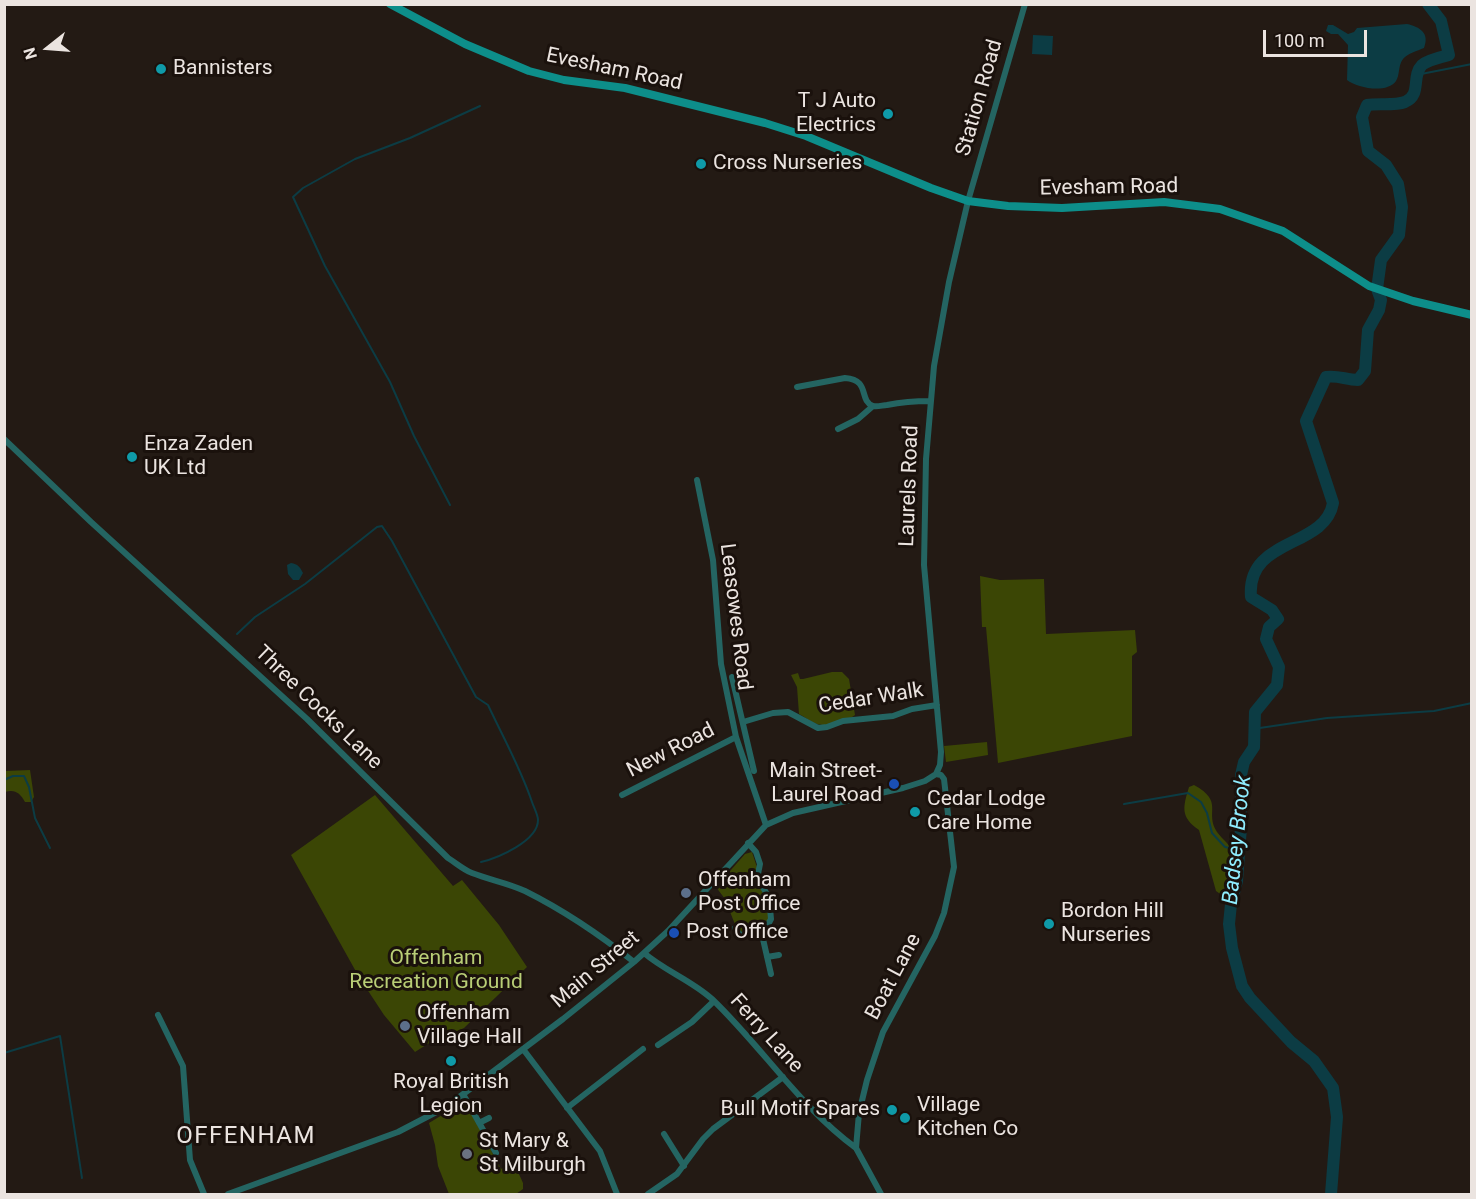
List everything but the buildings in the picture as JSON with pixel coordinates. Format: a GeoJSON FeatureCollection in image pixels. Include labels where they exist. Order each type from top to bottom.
{"type":"FeatureCollection","features":[{"type":"Feature","properties":{"kind":"main road","name":"Evesham Road"},"geometry":{"type":"LineString","coordinates":[[390,4],[465,44],[529,71],[564,80],[625,88],[765,123],[806,136],[968,201],[1008,206],[1062,208],[1164,202],[1220,209],[1283,231],[1369,286],[1413,302],[1472,315]]}},
{"type":"Feature","properties":{"kind":"street","name":"Station Road"},"geometry":{"type":"LineString","coordinates":[[968,201],[1025,4]]}},
{"type":"Feature","properties":{"kind":"street","name":"Laurels Road"},"geometry":{"type":"LineString","coordinates":[[936,774],[940,765],[941,752],[924,565],[926,459],[934,366],[949,282],[968,201]]}},
{"type":"Feature","properties":{"kind":"street"},"geometry":{"type":"LineString","coordinates":[[797,387],[846,378],[861,383],[867,400],[873,405],[930,401]]}},
{"type":"Feature","properties":{"kind":"street"},"geometry":{"type":"LineString","coordinates":[[838,429],[853,423],[873,405]]}},
{"type":"Feature","properties":{"kind":"street","name":"Three Cocks Lane"},"geometry":{"type":"LineString","coordinates":[[4,439],[91,522],[308,719],[448,858],[471,873],[523,890],[567,913],[634,962]]}},
{"type":"Feature","properties":{"kind":"street","name":"Leasowes Road"},"geometry":{"type":"LineString","coordinates":[[697,480],[713,560],[721,664],[736,737],[766,825]]}},
{"type":"Feature","properties":{"kind":"street"},"geometry":{"type":"LineString","coordinates":[[732,676],[754,771]]}},
{"type":"Feature","properties":{"kind":"street","name":"Cedar Walk"},"geometry":{"type":"LineString","coordinates":[[743,722],[788,712],[818,728],[843,721],[893,716],[912,709],[937,705]]}},
{"type":"Feature","properties":{"kind":"street","name":"New Road"},"geometry":{"type":"LineString","coordinates":[[622,795],[736,737]]}},
{"type":"Feature","properties":{"kind":"street","name":"Main Street"},"geometry":{"type":"LineString","coordinates":[[228,1194],[412,1126],[446,1107],[634,962],[668,931],[766,825],[793,813],[822,805],[903,788],[925,781],[936,774]]}},
{"type":"Feature","properties":{"kind":"street","name":"Boat Lane"},"geometry":{"type":"LineString","coordinates":[[856,1148],[859,1113],[878,1045],[897,1004],[935,936],[944,913],[954,867],[945,779],[936,774]]}},
{"type":"Feature","properties":{"kind":"street"},"geometry":{"type":"LineString","coordinates":[[748,843],[756,852],[760,864],[758,874],[760,883],[770,897],[771,919],[763,939],[771,974]]}},
{"type":"Feature","properties":{"kind":"street"},"geometry":{"type":"LineString","coordinates":[[735,928],[740,939],[764,932]]}},
{"type":"Feature","properties":{"kind":"street","name":"Ferry Lane"},"geometry":{"type":"LineString","coordinates":[[644,953],[658,965],[692,983],[714,1001],[824,1122],[856,1148]]}},
{"type":"Feature","properties":{"kind":"street"},"geometry":{"type":"LineString","coordinates":[[767,957],[779,955]]}},
{"type":"Feature","properties":{"kind":"street"},"geometry":{"type":"LineString","coordinates":[[658,1045],[692,1022],[714,1001]]}},
{"type":"Feature","properties":{"kind":"street"},"geometry":{"type":"LineString","coordinates":[[158,1015],[183,1066],[190,1160],[204,1194]]}},
{"type":"Feature","properties":{"kind":"street"},"geometry":{"type":"LineString","coordinates":[[523,1049],[592,1139],[604,1159],[617,1194]]}},
{"type":"Feature","properties":{"kind":"street"},"geometry":{"type":"LineString","coordinates":[[567,1108],[643,1049]]}},
{"type":"Feature","properties":{"kind":"street"},"geometry":{"type":"LineString","coordinates":[[648,1194],[668,1182],[684,1166],[713,1128],[783,1077]]}},
{"type":"Feature","properties":{"kind":"street"},"geometry":{"type":"LineString","coordinates":[[463,1094],[495,1153]]}},
{"type":"Feature","properties":{"kind":"street"},"geometry":{"type":"LineString","coordinates":[[479,1124],[489,1118]]}},
{"type":"Feature","properties":{"kind":"street"},"geometry":{"type":"LineString","coordinates":[[664,1134],[684,1166]]}},
{"type":"Feature","properties":{"kind":"street"},"geometry":{"type":"LineString","coordinates":[[856,1148],[881,1194]]}},
{"type":"Feature","properties":{"kind":"green space"},"geometry":{"type":"Polygon","coordinates":[[[980,576],[1000,580],[1044,579],[1046,634],[1135,630],[1137,652],[1132,656],[1132,736],[998,763],[986,627],[982,627],[980,576]]]}},
{"type":"Feature","properties":{"kind":"green space"},"geometry":{"type":"Polygon","coordinates":[[[842,672],[849,679],[855,715],[848,720],[821,725],[799,714],[797,687],[791,675],[798,673],[800,679],[803,679],[842,672]]]}},
{"type":"Feature","properties":{"kind":"green space"},"geometry":{"type":"Polygon","coordinates":[[[987,742],[988,755],[946,762],[944,746],[987,742]]]}},
{"type":"Feature","properties":{"kind":"green space"},"geometry":{"type":"Polygon","coordinates":[[[30,770],[34,797],[31,802],[25,802],[14,791],[5,792],[5,771],[30,770]]]}},
{"type":"Feature","properties":{"kind":"green space"},"geometry":{"type":"Polygon","coordinates":[[[1194,785],[1209,797],[1212,819],[1217,832],[1234,854],[1236,873],[1233,887],[1223,896],[1216,891],[1199,830],[1186,816],[1185,800],[1189,787],[1194,785]]]}},
{"type":"Feature","properties":{"kind":"green space","name":"Offenham Recreation Ground"},"geometry":{"type":"Polygon","coordinates":[[[375,795],[453,886],[462,880],[499,925],[527,967],[464,1028],[447,1036],[445,1033],[415,1052],[384,1015],[359,977],[291,855],[375,795]]]}},
{"type":"Feature","properties":{"kind":"green space"},"geometry":{"type":"Polygon","coordinates":[[[752,852],[768,901],[768,920],[761,929],[740,932],[725,899],[716,887],[745,854],[752,852]]]}},
{"type":"Feature","properties":{"kind":"green space"},"geometry":{"type":"Polygon","coordinates":[[[465,1101],[501,1169],[513,1161],[523,1183],[523,1189],[516,1194],[449,1194],[438,1166],[429,1123],[465,1101]]]}},
{"type":"Feature","properties":{"kind":"water"},"geometry":{"type":"Polygon","coordinates":[[[1407,24],[1423,32],[1426,43],[1424,48],[1403,59],[1397,79],[1392,85],[1379,89],[1358,85],[1347,80],[1348,45],[1338,34],[1326,31],[1328,25],[1333,25],[1348,34],[1357,28],[1407,24]]]}},
{"type":"Feature","properties":{"kind":"water"},"geometry":{"type":"Polygon","coordinates":[[[1033,35],[1053,36],[1052,55],[1032,54],[1033,35]]]}},
{"type":"Feature","properties":{"kind":"water"},"geometry":{"type":"Polygon","coordinates":[[[291,563],[298,566],[303,573],[299,580],[293,580],[288,574],[287,565],[291,563]]]}},
{"type":"Feature","properties":{"kind":"waterway","name":"Badsey Brook"},"geometry":{"type":"LineString","coordinates":[[1331,1194],[1337,1117],[1333,1088],[1314,1061],[1291,1042],[1250,998],[1242,986],[1232,948],[1229,924],[1237,881],[1241,827],[1241,775],[1244,762],[1254,747],[1255,712],[1277,685],[1279,667],[1266,639],[1269,627],[1278,619],[1272,610],[1251,597],[1253,578],[1261,563],[1273,553],[1316,529],[1327,518],[1333,503],[1306,421],[1326,377],[1358,380],[1365,371],[1368,330],[1379,310],[1381,300],[1377,289],[1381,260],[1399,235],[1402,207],[1398,184],[1386,165],[1368,151],[1362,117],[1367,105],[1396,104],[1410,99],[1422,65],[1449,55],[1441,21],[1428,4]]}},
{"type":"Feature","properties":{"kind":"waterway"},"geometry":{"type":"LineString","coordinates":[[1416,75],[1472,64]]}},
{"type":"Feature","properties":{"kind":"waterway"},"geometry":{"type":"LineString","coordinates":[[450,505],[414,436],[390,382],[325,266],[293,197],[303,188],[355,159],[410,138],[480,106]]}},
{"type":"Feature","properties":{"kind":"waterway"},"geometry":{"type":"LineString","coordinates":[[237,634],[255,617],[305,584],[377,527],[382,526],[476,697],[488,705],[517,765],[537,816],[536,828],[524,841],[497,857],[481,862]]}},
{"type":"Feature","properties":{"kind":"waterway"},"geometry":{"type":"LineString","coordinates":[[1253,729],[1327,718],[1434,711],[1472,703]]}},
{"type":"Feature","properties":{"kind":"waterway"},"geometry":{"type":"LineString","coordinates":[[4,780],[13,776],[24,776],[29,787],[35,818],[50,848]]}},
{"type":"Feature","properties":{"kind":"waterway"},"geometry":{"type":"LineString","coordinates":[[1124,804],[1188,793],[1201,802],[1207,813],[1212,833],[1225,847],[1239,850]]}},
{"type":"Feature","properties":{"kind":"waterway"},"geometry":{"type":"LineString","coordinates":[[4,1053],[60,1036],[82,1178]]}},
{"type":"Feature","properties":{"kind":"place","name":"Bannisters"},"geometry":{"type":"Point","coordinates":[161,69]}},
{"type":"Feature","properties":{"kind":"place","name":"T J Auto Electrics"},"geometry":{"type":"Point","coordinates":[888,114]}},
{"type":"Feature","properties":{"kind":"place","name":"Cross Nurseries"},"geometry":{"type":"Point","coordinates":[701,164]}},
{"type":"Feature","properties":{"kind":"place","name":"Enza Zaden UK Ltd"},"geometry":{"type":"Point","coordinates":[132,457]}},
{"type":"Feature","properties":{"kind":"place","name":"Main Street- Laurel Road"},"geometry":{"type":"Point","coordinates":[894,784]}},
{"type":"Feature","properties":{"kind":"place","name":"Cedar Lodge Care Home"},"geometry":{"type":"Point","coordinates":[915,812]}},
{"type":"Feature","properties":{"kind":"place","name":"Offenham Post Office"},"geometry":{"type":"Point","coordinates":[686,893]}},
{"type":"Feature","properties":{"kind":"place","name":"Bordon Hill Nurseries"},"geometry":{"type":"Point","coordinates":[1049,924]}},
{"type":"Feature","properties":{"kind":"place","name":"Post Office"},"geometry":{"type":"Point","coordinates":[674,933]}},
{"type":"Feature","properties":{"kind":"place","name":"Offenham Village Hall"},"geometry":{"type":"Point","coordinates":[405,1026]}},
{"type":"Feature","properties":{"kind":"place","name":"Royal British Legion"},"geometry":{"type":"Point","coordinates":[451,1061]}},
{"type":"Feature","properties":{"kind":"place","name":"Bull Motif Spares"},"geometry":{"type":"Point","coordinates":[892,1110]}},
{"type":"Feature","properties":{"kind":"place","name":"Village Kitchen Co"},"geometry":{"type":"Point","coordinates":[905,1118]}},
{"type":"Feature","properties":{"kind":"place","name":"St Mary & St Milburgh"},"geometry":{"type":"Point","coordinates":[467,1154]}},
{"type":"Feature","properties":{"kind":"district","name":"OFFENHAM"},"geometry":{"type":"Point","coordinates":[246,1137]}}]}
